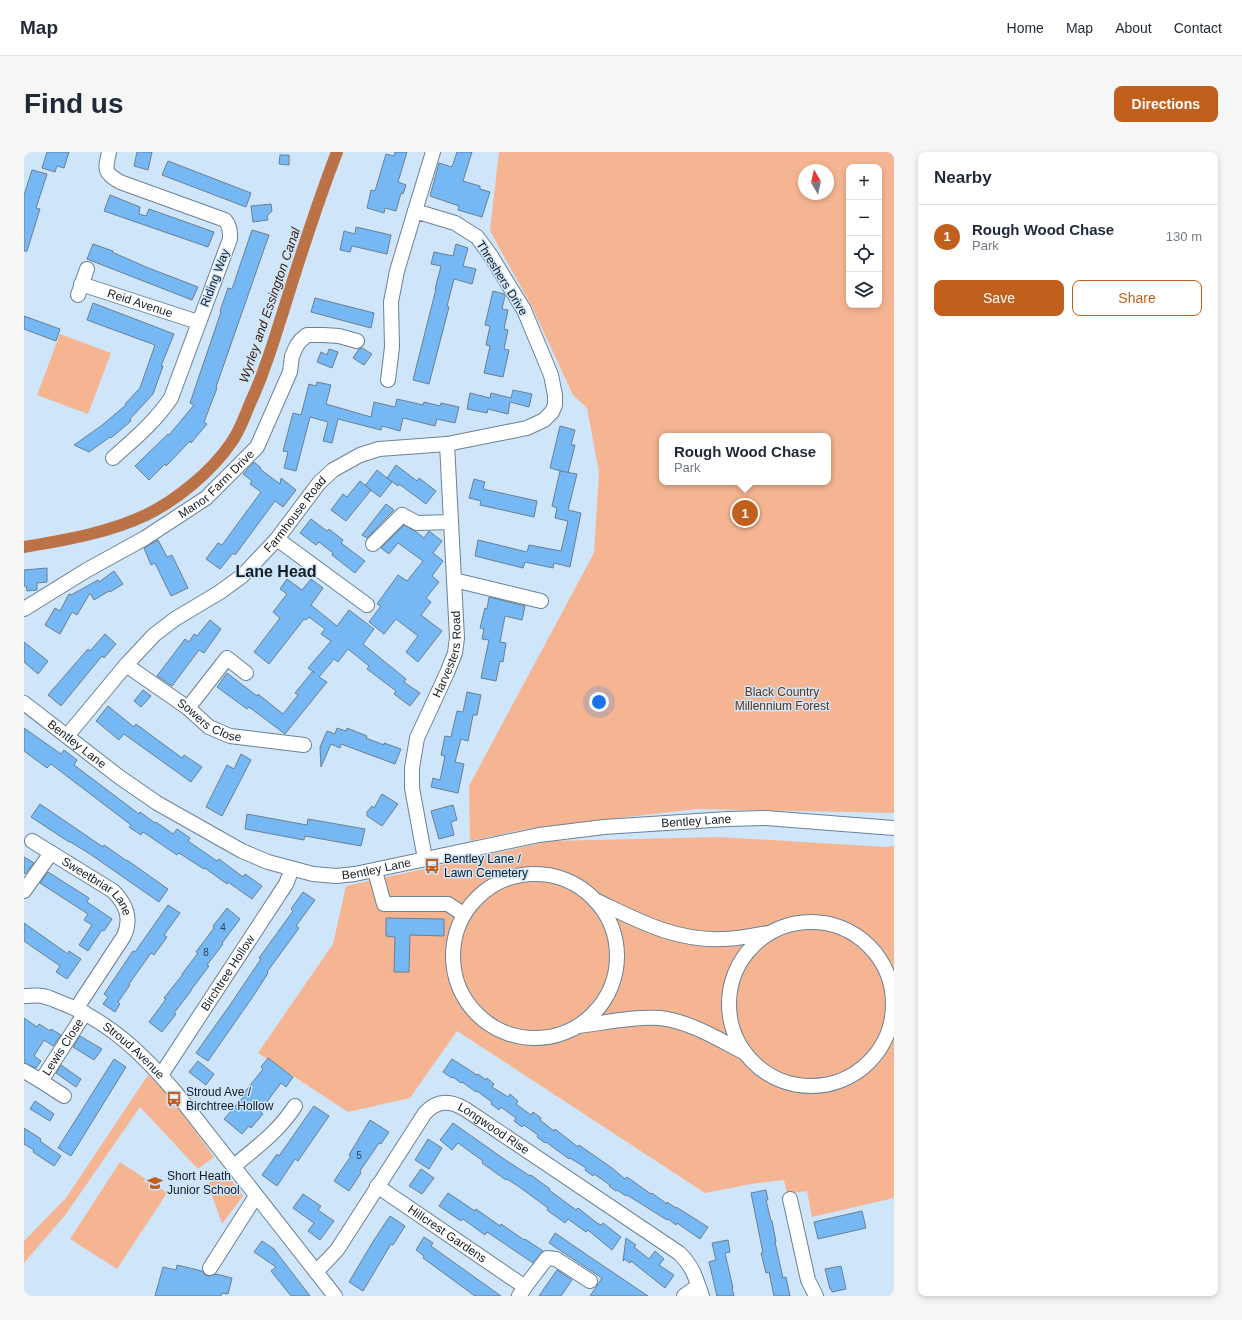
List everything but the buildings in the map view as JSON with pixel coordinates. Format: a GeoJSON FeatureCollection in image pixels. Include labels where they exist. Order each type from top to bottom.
{"type":"FeatureCollection","features":[{"type":"Feature","properties":{"kind":"street","name":"Riding Way"},"geometry":{"type":"LineString","coordinates":[[109,152],[106,162],[108,174],[112,178],[225,220],[229,225],[230,230],[230,239],[170,398],[161,413],[150,425],[113,458]]}},
{"type":"Feature","properties":{"kind":"street"},"geometry":{"type":"LineString","coordinates":[[388,380],[392,347],[391,302],[397,271],[433,152]]}},
{"type":"Feature","properties":{"kind":"street","name":"Threshers Drive"},"geometry":{"type":"LineString","coordinates":[[415,211],[455,222],[477,237],[491,256],[524,310],[551,375],[555,394],[555,405]]}},
{"type":"Feature","properties":{"kind":"street","name":"Reid Avenue"},"geometry":{"type":"LineString","coordinates":[[87,269],[80,290],[198,322]]}},
{"type":"Feature","properties":{"kind":"street","name":"Manor Farm Drive"},"geometry":{"type":"LineString","coordinates":[[24,610],[87,570],[146,538],[206,498],[257,446],[290,372],[292,356],[297,345],[307,335],[339,336],[357,341]]}},
{"type":"Feature","properties":{"kind":"street","name":"Farmhouse Road"},"geometry":{"type":"LineString","coordinates":[[67,736],[126,665],[154,635],[175,619],[220,592],[242,576],[277,539],[319,483],[333,470],[360,455],[379,448],[447,444],[527,428],[544,420],[552,412],[555,405]]}},
{"type":"Feature","properties":{"kind":"street","name":"Harvesters Road"},"geometry":{"type":"LineString","coordinates":[[425,859],[412,788],[412,768],[418,738],[447,673],[454,654],[457,638],[447,444]]}},
{"type":"Feature","properties":{"kind":"street"},"geometry":{"type":"LineString","coordinates":[[374,544],[402,514],[417,523],[451,522]]}},
{"type":"Feature","properties":{"kind":"street"},"geometry":{"type":"LineString","coordinates":[[277,539],[367,605]]}},
{"type":"Feature","properties":{"kind":"street"},"geometry":{"type":"LineString","coordinates":[[454,580],[541,601]]}},
{"type":"Feature","properties":{"kind":"street"},"geometry":{"type":"LineString","coordinates":[[188,708],[227,658],[246,673]]}},
{"type":"Feature","properties":{"kind":"street","name":"Sowers Close"},"geometry":{"type":"LineString","coordinates":[[126,665],[188,708],[210,727],[230,736],[304,745]]}},
{"type":"Feature","properties":{"kind":"street","name":"Bentley Lane"},"geometry":{"type":"LineString","coordinates":[[24,703],[118,776],[163,807],[242,851],[268,862],[313,874],[336,876],[375,871],[539,835],[604,827],[698,820],[766,818],[894,828]]}},
{"type":"Feature","properties":{"kind":"street","name":"Sweetbriar Lane"},"geometry":{"type":"LineString","coordinates":[[32,841],[113,891],[119,897],[127,913],[127,929],[124,936],[80,1011]]}},
{"type":"Feature","properties":{"kind":"street"},"geometry":{"type":"LineString","coordinates":[[24,891],[51,853]]}},
{"type":"Feature","properties":{"kind":"street","name":"Birchtree Hollow"},"geometry":{"type":"LineString","coordinates":[[161,1074],[286,884],[292,869]]}},
{"type":"Feature","properties":{"kind":"street"},"geometry":{"type":"LineString","coordinates":[[375,871],[384,904],[448,904],[463,914]]}},
{"type":"Feature","properties":{"kind":"street"},"geometry":{"type":"LineString","coordinates":[[532,873],[553,875],[572,882],[589,894],[603,909],[612,928],[617,948],[616,969],[605,1000],[585,1021],[567,1032],[547,1037],[527,1038],[506,1033],[488,1024],[472,1010],[461,993],[454,974],[452,953],[455,933],[463,914],[476,897],[492,885],[512,876],[532,873]]}},
{"type":"Feature","properties":{"kind":"street"},"geometry":{"type":"LineString","coordinates":[[595,900],[653,928],[683,937],[723,939],[769,933],[788,925],[809,922],[829,924],[849,930],[866,942],[880,958],[893,986],[893,1017],[887,1037],[876,1055],[862,1069],[844,1080],[824,1086],[803,1086],[783,1082],[764,1072],[746,1054],[737,1042],[730,1022],[728,1002],[732,981],[740,962],[753,946],[769,933]]}},
{"type":"Feature","properties":{"kind":"street","name":"Stroud Avenue"},"geometry":{"type":"LineString","coordinates":[[24,996],[42,996],[80,1011],[125,1040],[147,1059],[161,1074],[234,1166],[335,1296]]}},
{"type":"Feature","properties":{"kind":"street","name":"Lewis Close"},"geometry":{"type":"LineString","coordinates":[[41,1081],[80,1011]]}},
{"type":"Feature","properties":{"kind":"street"},"geometry":{"type":"LineString","coordinates":[[575,1027],[628,1019],[661,1018],[687,1024],[714,1036],[746,1054]]}},
{"type":"Feature","properties":{"kind":"street","name":"Lewis Close"},"geometry":{"type":"LineString","coordinates":[[24,1071],[64,1096]]}},
{"type":"Feature","properties":{"kind":"street","name":"Longwood Rise"},"geometry":{"type":"LineString","coordinates":[[316,1272],[337,1250],[425,1113],[430,1107],[439,1103],[448,1102],[465,1108],[680,1253],[688,1261],[700,1291]]}},
{"type":"Feature","properties":{"kind":"street"},"geometry":{"type":"LineString","coordinates":[[234,1166],[274,1134],[295,1106]]}},
{"type":"Feature","properties":{"kind":"street","name":"Hillcrest Gardens"},"geometry":{"type":"LineString","coordinates":[[377,1186],[520,1288]]}},
{"type":"Feature","properties":{"kind":"street"},"geometry":{"type":"LineString","coordinates":[[210,1268],[256,1196]]}},
{"type":"Feature","properties":{"kind":"street"},"geometry":{"type":"LineString","coordinates":[[790,1199],[808,1280],[816,1296]]}},
{"type":"Feature","properties":{"kind":"street"},"geometry":{"type":"LineString","coordinates":[[520,1288],[547,1258],[556,1259],[590,1281]]}},
{"type":"Feature","properties":{"kind":"street"},"geometry":{"type":"LineString","coordinates":[[684,1296],[700,1291]]}},
{"type":"Feature","properties":{"kind":"green space","name":"Black Country Millennium Forest"},"geometry":{"type":"Polygon","coordinates":[[[499,152],[894,152],[894,813],[697,809],[532,828],[470,841],[469,786],[594,553],[599,472],[587,408],[573,395],[532,307],[490,231],[499,152]]]}},
{"type":"Feature","properties":{"kind":"green space"},"geometry":{"type":"Polygon","coordinates":[[[60,334],[111,353],[88,414],[37,395],[60,334]]]}},
{"type":"Feature","properties":{"kind":"green space"},"geometry":{"type":"Polygon","coordinates":[[[719,837],[886,847],[894,846],[894,1198],[812,1217],[807,1191],[787,1194],[784,1180],[757,1183],[705,1193],[457,1031],[410,1098],[348,1112],[258,1053],[333,944],[346,886],[551,841],[719,837]]]}},
{"type":"Feature","properties":{"kind":"green space"},"geometry":{"type":"Polygon","coordinates":[[[148,1075],[168,1094],[214,1157],[198,1169],[140,1107],[66,1214],[24,1263],[24,1241],[66,1198],[148,1075]]]}},
{"type":"Feature","properties":{"kind":"green space"},"geometry":{"type":"Polygon","coordinates":[[[120,1162],[167,1193],[117,1269],[70,1239],[120,1162]]]}},
{"type":"Feature","properties":{"kind":"green space"},"geometry":{"type":"Polygon","coordinates":[[[224,1170],[243,1196],[222,1224],[208,1184],[224,1170]]]}},
{"type":"Feature","properties":{"kind":"waterway","name":"Wyrley and Essington Canal"},"geometry":{"type":"LineString","coordinates":[[24,547],[71,539],[102,531],[117,527],[146,515],[182,493],[204,474],[223,454],[239,430],[261,379],[308,233],[337,152]]}},
{"type":"Feature","properties":{"kind":"place","name":"Rough Wood Chase"},"geometry":{"type":"Point","coordinates":[745,513]}},
{"type":"Feature","properties":{"kind":"place","name":"Bentley Lane / Lawn Cemetery"},"geometry":{"type":"Point","coordinates":[432,866]}},
{"type":"Feature","properties":{"kind":"place","name":"Stroud Ave / Birchtree Hollow"},"geometry":{"type":"Point","coordinates":[174,1099]}},
{"type":"Feature","properties":{"kind":"place","name":"Short Heath Junior School"},"geometry":{"type":"Point","coordinates":[155,1183]}},
{"type":"Feature","properties":{"kind":"district","name":"Lane Head"},"geometry":{"type":"Point","coordinates":[276,571]}}]}
